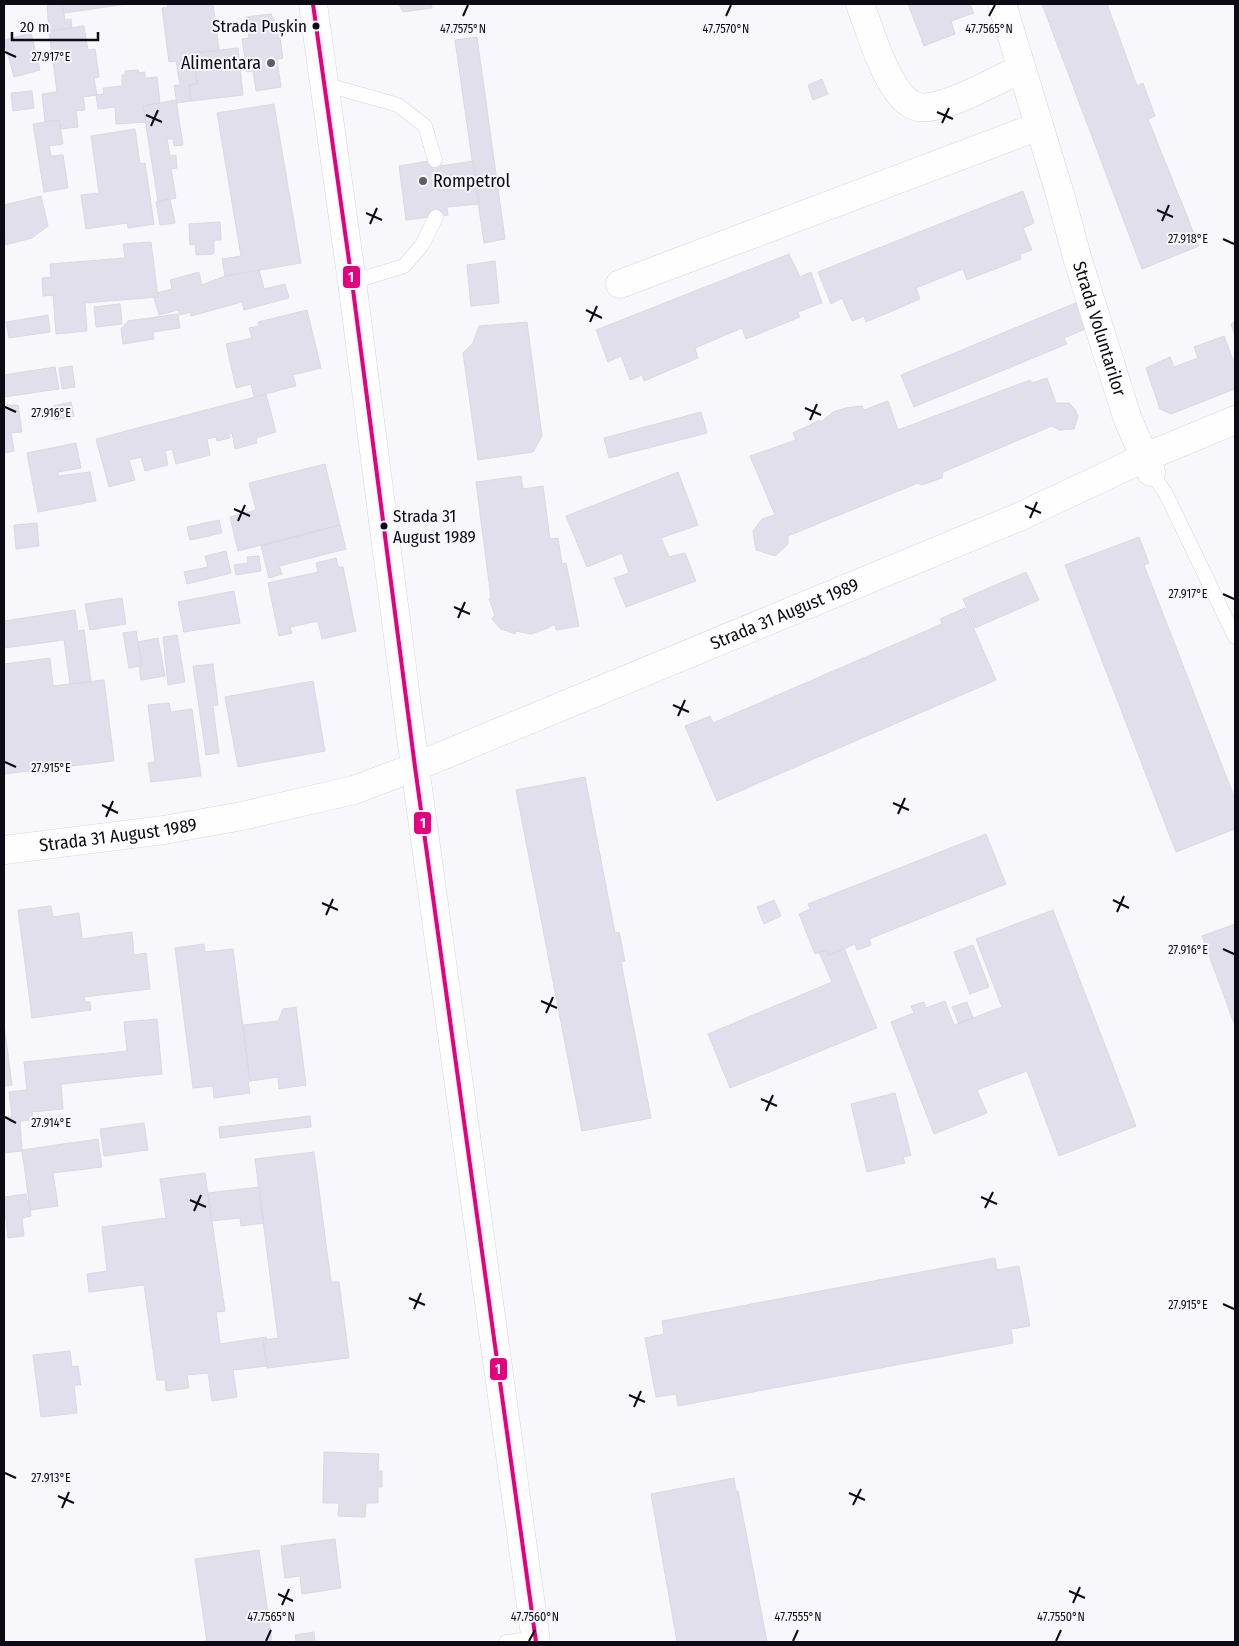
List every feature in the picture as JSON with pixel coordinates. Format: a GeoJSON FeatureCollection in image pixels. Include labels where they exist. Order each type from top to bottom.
{"type":"FeatureCollection","features":[{"type":"Feature","properties":{"kind":"main road"},"geometry":{"type":"LineString","coordinates":[[312,4],[352,282],[415,767],[536,1640]]}},
{"type":"Feature","properties":{"kind":"main road"},"geometry":{"type":"LineString","coordinates":[[860,4],[892,84],[901,96],[915,106],[929,108],[949,102],[1021,69]]}},
{"type":"Feature","properties":{"kind":"main road","name":"Strada Voluntarilor"},"geometry":{"type":"LineString","coordinates":[[1002,4],[1076,257],[1127,417],[1148,464]]}},
{"type":"Feature","properties":{"kind":"main road"},"geometry":{"type":"LineString","coordinates":[[620,284],[1039,126]]}},
{"type":"Feature","properties":{"kind":"main road","name":"Strada 31 August 1989"},"geometry":{"type":"LineString","coordinates":[[4,850],[164,830],[242,816],[354,790],[415,767],[1148,464],[1235,420]]}},
{"type":"Feature","properties":{"kind":"lane"},"geometry":{"type":"LineString","coordinates":[[324,84],[398,104],[425,126],[435,160]]}},
{"type":"Feature","properties":{"kind":"lane"},"geometry":{"type":"LineString","coordinates":[[352,282],[404,266],[422,245],[436,217]]}},
{"type":"Feature","properties":{"kind":"lane","name":"Strada Voluntarilor"},"geometry":{"type":"LineString","coordinates":[[1148,464],[1166,494],[1235,637]]}},
{"type":"Feature","properties":{"kind":"lane"},"geometry":{"type":"LineString","coordinates":[[506,1642],[536,1640]]}},
{"type":"Feature","properties":{"kind":"building"},"geometry":{"type":"Polygon","coordinates":[[[47,4],[62,4],[65,20],[71,19],[72,28],[49,31],[47,4]]]}},
{"type":"Feature","properties":{"kind":"building"},"geometry":{"type":"Polygon","coordinates":[[[62,4],[127,4],[64,13],[62,4]]]}},
{"type":"Feature","properties":{"kind":"building"},"geometry":{"type":"Polygon","coordinates":[[[167,4],[213,4],[219,50],[194,53],[197,84],[189,85],[191,101],[177,103],[174,85],[180,85],[176,61],[169,62],[162,8],[168,7],[167,4]]]}},
{"type":"Feature","properties":{"kind":"building"},"geometry":{"type":"Polygon","coordinates":[[[399,4],[431,4],[432,8],[403,12],[399,4]]]}},
{"type":"Feature","properties":{"kind":"building"},"geometry":{"type":"Polygon","coordinates":[[[908,4],[970,4],[974,13],[951,21],[955,34],[924,46],[908,4]]]}},
{"type":"Feature","properties":{"kind":"building"},"geometry":{"type":"Polygon","coordinates":[[[1042,4],[1107,4],[1137,86],[1143,83],[1155,116],[1148,119],[1199,246],[1142,269],[1042,4]]]}},
{"type":"Feature","properties":{"kind":"building"},"geometry":{"type":"Polygon","coordinates":[[[271,14],[279,31],[283,58],[277,59],[281,87],[256,91],[253,71],[247,72],[242,39],[249,38],[246,17],[271,14]]]}},
{"type":"Feature","properties":{"kind":"building"},"geometry":{"type":"Polygon","coordinates":[[[84,26],[88,50],[95,49],[99,77],[94,78],[97,95],[83,97],[85,110],[76,111],[78,127],[61,129],[59,120],[45,122],[42,94],[57,92],[49,31],[84,26]]]}},
{"type":"Feature","properties":{"kind":"building"},"geometry":{"type":"Polygon","coordinates":[[[31,33],[40,70],[14,77],[4,40],[31,33]]]}},
{"type":"Feature","properties":{"kind":"building"},"geometry":{"type":"Polygon","coordinates":[[[477,37],[505,239],[484,243],[455,40],[477,37]]]}},
{"type":"Feature","properties":{"kind":"building"},"geometry":{"type":"Polygon","coordinates":[[[238,48],[243,95],[191,101],[189,85],[197,84],[194,53],[238,48]]]}},
{"type":"Feature","properties":{"kind":"building"},"geometry":{"type":"Polygon","coordinates":[[[138,70],[139,73],[145,72],[145,78],[157,77],[160,103],[143,106],[146,122],[116,124],[115,107],[98,109],[96,95],[104,94],[103,88],[122,86],[122,75],[125,75],[125,71],[138,70]]]}},
{"type":"Feature","properties":{"kind":"building"},"geometry":{"type":"Polygon","coordinates":[[[822,79],[828,94],[813,100],[808,85],[822,79]]]}},
{"type":"Feature","properties":{"kind":"building"},"geometry":{"type":"Polygon","coordinates":[[[32,91],[34,108],[13,111],[11,93],[32,91]]]}},
{"type":"Feature","properties":{"kind":"building"},"geometry":{"type":"Polygon","coordinates":[[[176,100],[183,145],[174,146],[173,139],[167,139],[170,156],[176,155],[177,168],[171,169],[176,198],[158,202],[143,106],[176,100]]]}},
{"type":"Feature","properties":{"kind":"building"},"geometry":{"type":"Polygon","coordinates":[[[274,104],[301,263],[225,276],[222,259],[241,256],[217,113],[274,104]]]}},
{"type":"Feature","properties":{"kind":"building"},"geometry":{"type":"Polygon","coordinates":[[[59,120],[63,144],[49,146],[51,156],[63,155],[68,188],[44,192],[33,124],[59,120]]]}},
{"type":"Feature","properties":{"kind":"building"},"geometry":{"type":"Polygon","coordinates":[[[135,129],[140,164],[145,163],[154,224],[128,228],[127,223],[86,229],[81,195],[99,193],[91,136],[135,129]]]}},
{"type":"Feature","properties":{"kind":"building"},"geometry":{"type":"Polygon","coordinates":[[[440,159],[441,166],[474,161],[480,204],[447,207],[448,215],[406,220],[399,166],[440,159]]]}},
{"type":"Feature","properties":{"kind":"building"},"geometry":{"type":"Polygon","coordinates":[[[1023,191],[1034,223],[1023,228],[1032,250],[1020,254],[1021,259],[967,280],[963,269],[916,288],[920,299],[866,322],[864,316],[852,321],[842,298],[831,304],[818,272],[1023,191]]]}},
{"type":"Feature","properties":{"kind":"building"},"geometry":{"type":"Polygon","coordinates":[[[41,196],[48,226],[32,238],[5,245],[4,205],[41,196]]]}},
{"type":"Feature","properties":{"kind":"building"},"geometry":{"type":"Polygon","coordinates":[[[170,199],[175,223],[160,225],[156,202],[170,199]]]}},
{"type":"Feature","properties":{"kind":"building"},"geometry":{"type":"Polygon","coordinates":[[[220,222],[221,240],[214,240],[214,254],[196,255],[195,244],[190,245],[189,224],[220,222]]]}},
{"type":"Feature","properties":{"kind":"building"},"geometry":{"type":"Polygon","coordinates":[[[151,242],[158,297],[85,303],[87,331],[56,334],[53,295],[43,296],[42,278],[51,277],[50,264],[125,258],[123,244],[151,242]]]}},
{"type":"Feature","properties":{"kind":"building"},"geometry":{"type":"Polygon","coordinates":[[[789,254],[800,277],[811,272],[822,303],[798,312],[800,317],[746,339],[742,328],[695,348],[698,358],[644,381],[642,375],[630,380],[621,356],[608,362],[596,330],[789,254]]]}},
{"type":"Feature","properties":{"kind":"building"},"geometry":{"type":"Polygon","coordinates":[[[495,261],[499,303],[471,306],[467,265],[495,261]]]}},
{"type":"Feature","properties":{"kind":"building"},"geometry":{"type":"Polygon","coordinates":[[[259,270],[264,289],[285,284],[289,298],[244,310],[242,302],[191,316],[190,312],[180,315],[178,310],[159,315],[154,298],[158,297],[157,293],[172,289],[170,280],[199,272],[202,285],[225,276],[259,270]]]}},
{"type":"Feature","properties":{"kind":"building"},"geometry":{"type":"Polygon","coordinates":[[[1078,302],[1088,328],[1064,338],[1067,344],[914,407],[901,375],[1078,302]]]}},
{"type":"Feature","properties":{"kind":"building"},"geometry":{"type":"Polygon","coordinates":[[[120,304],[122,324],[96,327],[94,307],[120,304]]]}},
{"type":"Feature","properties":{"kind":"building"},"geometry":{"type":"Polygon","coordinates":[[[307,310],[321,368],[293,375],[296,386],[254,397],[251,384],[236,388],[226,344],[252,338],[249,328],[259,326],[258,322],[307,310]]]}},
{"type":"Feature","properties":{"kind":"building"},"geometry":{"type":"Polygon","coordinates":[[[178,314],[180,328],[153,332],[154,339],[123,344],[121,329],[128,321],[178,314]]]}},
{"type":"Feature","properties":{"kind":"building"},"geometry":{"type":"Polygon","coordinates":[[[48,315],[50,332],[9,338],[6,322],[48,315]]]}},
{"type":"Feature","properties":{"kind":"building"},"geometry":{"type":"Polygon","coordinates":[[[527,322],[542,436],[533,452],[478,460],[463,353],[473,343],[479,326],[527,322]]]}},
{"type":"Feature","properties":{"kind":"building"},"geometry":{"type":"Polygon","coordinates":[[[1235,322],[1235,337],[1231,324],[1235,322]]]}},
{"type":"Feature","properties":{"kind":"building"},"geometry":{"type":"Polygon","coordinates":[[[1224,336],[1235,365],[1235,389],[1171,414],[1160,409],[1146,368],[1170,357],[1174,367],[1198,358],[1194,347],[1224,336]]]}},
{"type":"Feature","properties":{"kind":"building"},"geometry":{"type":"Polygon","coordinates":[[[72,366],[75,387],[62,389],[59,368],[72,366]]]}},
{"type":"Feature","properties":{"kind":"building"},"geometry":{"type":"Polygon","coordinates":[[[55,367],[59,389],[4,397],[4,375],[55,367]]]}},
{"type":"Feature","properties":{"kind":"building"},"geometry":{"type":"Polygon","coordinates":[[[1047,378],[1056,403],[1069,403],[1075,409],[1078,416],[1074,429],[1059,430],[1052,426],[943,472],[942,478],[922,485],[918,483],[788,536],[788,544],[775,556],[756,550],[753,531],[762,519],[775,515],[750,456],[796,440],[793,433],[820,420],[821,422],[833,412],[845,408],[862,406],[864,410],[888,401],[898,430],[1030,380],[1032,383],[1047,378]]]}},
{"type":"Feature","properties":{"kind":"building"},"geometry":{"type":"Polygon","coordinates":[[[266,394],[276,432],[256,438],[257,443],[235,449],[232,433],[229,434],[230,438],[217,441],[216,437],[207,439],[210,455],[176,464],[172,449],[165,451],[168,465],[145,471],[141,457],[129,460],[135,480],[109,487],[96,439],[266,394]]]}},
{"type":"Feature","properties":{"kind":"building"},"geometry":{"type":"Polygon","coordinates":[[[71,402],[74,416],[55,420],[53,406],[71,402]]]}},
{"type":"Feature","properties":{"kind":"building"},"geometry":{"type":"Polygon","coordinates":[[[4,405],[18,405],[22,432],[11,433],[14,451],[4,453],[4,405]]]}},
{"type":"Feature","properties":{"kind":"building"},"geometry":{"type":"Polygon","coordinates":[[[701,412],[707,433],[609,458],[604,438],[701,412]]]}},
{"type":"Feature","properties":{"kind":"building"},"geometry":{"type":"Polygon","coordinates":[[[76,443],[81,468],[58,472],[58,476],[90,472],[96,501],[38,512],[27,453],[76,443]]]}},
{"type":"Feature","properties":{"kind":"building"},"geometry":{"type":"Polygon","coordinates":[[[325,464],[340,525],[238,551],[230,517],[256,510],[249,483],[325,464]]]}},
{"type":"Feature","properties":{"kind":"building"},"geometry":{"type":"Polygon","coordinates":[[[678,472],[698,525],[661,538],[669,557],[685,553],[696,581],[626,607],[614,578],[629,573],[622,553],[587,567],[566,516],[678,472]]]}},
{"type":"Feature","properties":{"kind":"building"},"geometry":{"type":"Polygon","coordinates":[[[521,476],[523,489],[543,486],[550,539],[558,538],[562,564],[566,563],[579,626],[556,630],[555,625],[552,625],[531,634],[516,631],[515,634],[501,629],[492,619],[495,615],[489,599],[491,598],[476,482],[521,476]]]}},
{"type":"Feature","properties":{"kind":"building"},"geometry":{"type":"Polygon","coordinates":[[[219,520],[222,533],[190,540],[187,527],[219,520]]]}},
{"type":"Feature","properties":{"kind":"building"},"geometry":{"type":"Polygon","coordinates":[[[37,523],[39,546],[16,549],[14,525],[37,523]]]}},
{"type":"Feature","properties":{"kind":"building"},"geometry":{"type":"Polygon","coordinates":[[[340,525],[346,549],[279,566],[282,574],[269,578],[261,546],[340,525]]]}},
{"type":"Feature","properties":{"kind":"building"},"geometry":{"type":"Polygon","coordinates":[[[1139,537],[1149,563],[1144,565],[1235,799],[1235,829],[1176,852],[1065,565],[1139,537]]]}},
{"type":"Feature","properties":{"kind":"building"},"geometry":{"type":"Polygon","coordinates":[[[226,551],[231,573],[187,584],[184,572],[208,567],[205,556],[226,551]]]}},
{"type":"Feature","properties":{"kind":"building"},"geometry":{"type":"Polygon","coordinates":[[[259,556],[261,571],[236,575],[234,565],[248,563],[247,557],[259,556]]]}},
{"type":"Feature","properties":{"kind":"building"},"geometry":{"type":"Polygon","coordinates":[[[336,558],[338,567],[343,567],[356,631],[322,639],[318,621],[290,627],[292,633],[279,636],[268,583],[318,572],[316,563],[336,558]]]}},
{"type":"Feature","properties":{"kind":"building"},"geometry":{"type":"Polygon","coordinates":[[[1026,572],[1039,600],[975,628],[963,599],[1026,572]]]}},
{"type":"Feature","properties":{"kind":"building"},"geometry":{"type":"Polygon","coordinates":[[[234,591],[240,623],[184,632],[178,602],[234,591]]]}},
{"type":"Feature","properties":{"kind":"building"},"geometry":{"type":"Polygon","coordinates":[[[122,598],[126,624],[90,630],[85,604],[122,598]]]}},
{"type":"Feature","properties":{"kind":"building"},"geometry":{"type":"Polygon","coordinates":[[[965,608],[996,680],[717,801],[685,726],[710,716],[713,723],[942,624],[940,619],[965,608]]]}},
{"type":"Feature","properties":{"kind":"building"},"geometry":{"type":"Polygon","coordinates":[[[75,610],[78,631],[84,630],[91,682],[70,684],[64,640],[4,648],[4,621],[75,610]]]}},
{"type":"Feature","properties":{"kind":"building"},"geometry":{"type":"Polygon","coordinates":[[[136,631],[142,666],[129,668],[123,633],[136,631]]]}},
{"type":"Feature","properties":{"kind":"building"},"geometry":{"type":"Polygon","coordinates":[[[177,635],[185,682],[168,685],[163,637],[177,635]]]}},
{"type":"Feature","properties":{"kind":"building"},"geometry":{"type":"Polygon","coordinates":[[[158,638],[165,676],[141,680],[139,666],[142,666],[138,642],[158,638]]]}},
{"type":"Feature","properties":{"kind":"building"},"geometry":{"type":"Polygon","coordinates":[[[50,658],[53,686],[104,680],[114,761],[4,774],[4,664],[50,658]]]}},
{"type":"Feature","properties":{"kind":"building"},"geometry":{"type":"Polygon","coordinates":[[[213,664],[218,705],[213,706],[219,753],[206,755],[193,666],[213,664]]]}},
{"type":"Feature","properties":{"kind":"building"},"geometry":{"type":"Polygon","coordinates":[[[313,681],[325,751],[238,767],[225,697],[313,681]]]}},
{"type":"Feature","properties":{"kind":"building"},"geometry":{"type":"Polygon","coordinates":[[[169,703],[171,712],[192,709],[201,776],[151,782],[148,763],[155,762],[148,705],[169,703]]]}},
{"type":"Feature","properties":{"kind":"building"},"geometry":{"type":"Polygon","coordinates":[[[585,777],[615,933],[619,932],[625,961],[621,962],[651,1118],[582,1131],[516,790],[585,777]]]}},
{"type":"Feature","properties":{"kind":"building"},"geometry":{"type":"Polygon","coordinates":[[[986,834],[1006,884],[869,939],[871,945],[857,950],[855,944],[829,955],[827,950],[815,954],[799,914],[810,909],[808,904],[986,834]]]}},
{"type":"Feature","properties":{"kind":"building"},"geometry":{"type":"Polygon","coordinates":[[[774,900],[781,916],[764,924],[757,907],[774,900]]]}},
{"type":"Feature","properties":{"kind":"building"},"geometry":{"type":"Polygon","coordinates":[[[51,906],[53,917],[79,913],[82,939],[132,932],[134,955],[146,953],[150,989],[84,997],[85,1002],[90,1002],[91,1010],[32,1018],[18,910],[51,906]]]}},
{"type":"Feature","properties":{"kind":"building"},"geometry":{"type":"Polygon","coordinates":[[[1053,910],[1136,1126],[1059,1156],[1027,1071],[977,1090],[987,1113],[934,1134],[891,1022],[914,1013],[911,1006],[924,1002],[926,1008],[945,1001],[954,1025],[1002,1007],[976,939],[1053,910]]]}},
{"type":"Feature","properties":{"kind":"building"},"geometry":{"type":"Polygon","coordinates":[[[1235,924],[1235,1026],[1202,936],[1235,924]]]}},
{"type":"Feature","properties":{"kind":"building"},"geometry":{"type":"Polygon","coordinates":[[[204,944],[205,952],[233,949],[250,1093],[214,1098],[213,1086],[193,1088],[175,948],[204,944]]]}},
{"type":"Feature","properties":{"kind":"building"},"geometry":{"type":"Polygon","coordinates":[[[973,945],[989,987],[970,994],[954,952],[973,945]]]}},
{"type":"Feature","properties":{"kind":"building"},"geometry":{"type":"Polygon","coordinates":[[[844,948],[877,1028],[730,1088],[708,1034],[832,982],[819,952],[827,950],[829,955],[844,948]]]}},
{"type":"Feature","properties":{"kind":"building"},"geometry":{"type":"Polygon","coordinates":[[[967,1002],[973,1018],[959,1024],[952,1007],[967,1002]]]}},
{"type":"Feature","properties":{"kind":"building"},"geometry":{"type":"Polygon","coordinates":[[[296,1007],[306,1085],[279,1089],[278,1077],[250,1081],[243,1025],[278,1021],[283,1009],[296,1007]]]}},
{"type":"Feature","properties":{"kind":"building"},"geometry":{"type":"Polygon","coordinates":[[[157,1019],[162,1074],[61,1084],[63,1109],[32,1112],[33,1120],[20,1121],[22,1151],[4,1153],[4,1117],[12,1117],[9,1092],[27,1090],[24,1062],[127,1051],[124,1022],[157,1019]]]}},
{"type":"Feature","properties":{"kind":"building"},"geometry":{"type":"Polygon","coordinates":[[[4,1025],[12,1085],[4,1086],[4,1025]]]}},
{"type":"Feature","properties":{"kind":"building"},"geometry":{"type":"Polygon","coordinates":[[[895,1093],[911,1155],[903,1157],[905,1163],[867,1172],[851,1104],[895,1093]]]}},
{"type":"Feature","properties":{"kind":"building"},"geometry":{"type":"Polygon","coordinates":[[[310,1116],[311,1127],[220,1138],[219,1127],[310,1116]]]}},
{"type":"Feature","properties":{"kind":"building"},"geometry":{"type":"Polygon","coordinates":[[[144,1123],[148,1150],[104,1156],[100,1129],[144,1123]]]}},
{"type":"Feature","properties":{"kind":"building"},"geometry":{"type":"Polygon","coordinates":[[[98,1139],[102,1167],[53,1173],[58,1206],[30,1210],[22,1150],[98,1139]]]}},
{"type":"Feature","properties":{"kind":"building"},"geometry":{"type":"Polygon","coordinates":[[[314,1152],[331,1282],[339,1282],[349,1358],[267,1368],[263,1340],[278,1338],[255,1159],[314,1152]]]}},
{"type":"Feature","properties":{"kind":"building"},"geometry":{"type":"Polygon","coordinates":[[[205,1173],[225,1311],[216,1312],[220,1344],[266,1337],[267,1339],[263,1340],[267,1366],[233,1370],[237,1397],[212,1401],[208,1373],[187,1375],[189,1388],[166,1391],[165,1380],[157,1380],[144,1285],[89,1292],[87,1274],[107,1271],[102,1227],[166,1218],[160,1179],[205,1173]]]}},
{"type":"Feature","properties":{"kind":"building"},"geometry":{"type":"Polygon","coordinates":[[[259,1187],[264,1223],[241,1226],[240,1218],[211,1221],[208,1193],[259,1187]]]}},
{"type":"Feature","properties":{"kind":"building"},"geometry":{"type":"Polygon","coordinates":[[[26,1194],[27,1201],[29,1200],[31,1216],[22,1218],[24,1236],[8,1238],[6,1219],[4,1219],[4,1197],[26,1194]]]}},
{"type":"Feature","properties":{"kind":"building"},"geometry":{"type":"Polygon","coordinates":[[[995,1258],[997,1270],[1019,1266],[1030,1326],[1011,1329],[1013,1343],[678,1406],[676,1394],[656,1397],[645,1338],[664,1334],[662,1321],[995,1258]]]}},
{"type":"Feature","properties":{"kind":"building"},"geometry":{"type":"Polygon","coordinates":[[[70,1351],[72,1367],[78,1366],[81,1385],[74,1385],[77,1413],[41,1417],[33,1355],[70,1351]]]}},
{"type":"Feature","properties":{"kind":"building"},"geometry":{"type":"Polygon","coordinates":[[[324,1452],[379,1454],[378,1471],[382,1471],[382,1487],[378,1487],[378,1503],[366,1503],[365,1517],[338,1516],[339,1503],[323,1503],[324,1452]]]}},
{"type":"Feature","properties":{"kind":"building"},"geometry":{"type":"Polygon","coordinates":[[[734,1478],[767,1642],[677,1642],[651,1494],[734,1478]]]}},
{"type":"Feature","properties":{"kind":"building"},"geometry":{"type":"Polygon","coordinates":[[[335,1539],[341,1588],[302,1594],[300,1576],[285,1578],[281,1546],[335,1539]]]}},
{"type":"Feature","properties":{"kind":"building"},"geometry":{"type":"Polygon","coordinates":[[[259,1550],[272,1642],[207,1642],[195,1559],[259,1550]]]}},
{"type":"Feature","properties":{"kind":"building"},"geometry":{"type":"Polygon","coordinates":[[[314,1632],[315,1642],[296,1642],[295,1635],[314,1632]]]}},
{"type":"Feature","properties":{"kind":"transit line","name":"1"},"geometry":{"type":"LineString","coordinates":[[313,4],[352,282],[415,767],[536,1642]]}},
{"type":"Feature","properties":{"kind":"place","name":"Strada Pușkin"},"geometry":{"type":"Point","coordinates":[316,26]}},
{"type":"Feature","properties":{"kind":"place","name":"Alimentara"},"geometry":{"type":"Point","coordinates":[271,63]}},
{"type":"Feature","properties":{"kind":"place","name":"Rompetrol"},"geometry":{"type":"Point","coordinates":[423,181]}},
{"type":"Feature","properties":{"kind":"place","name":"Strada 31 August 1989"},"geometry":{"type":"Point","coordinates":[384,526]}}]}
